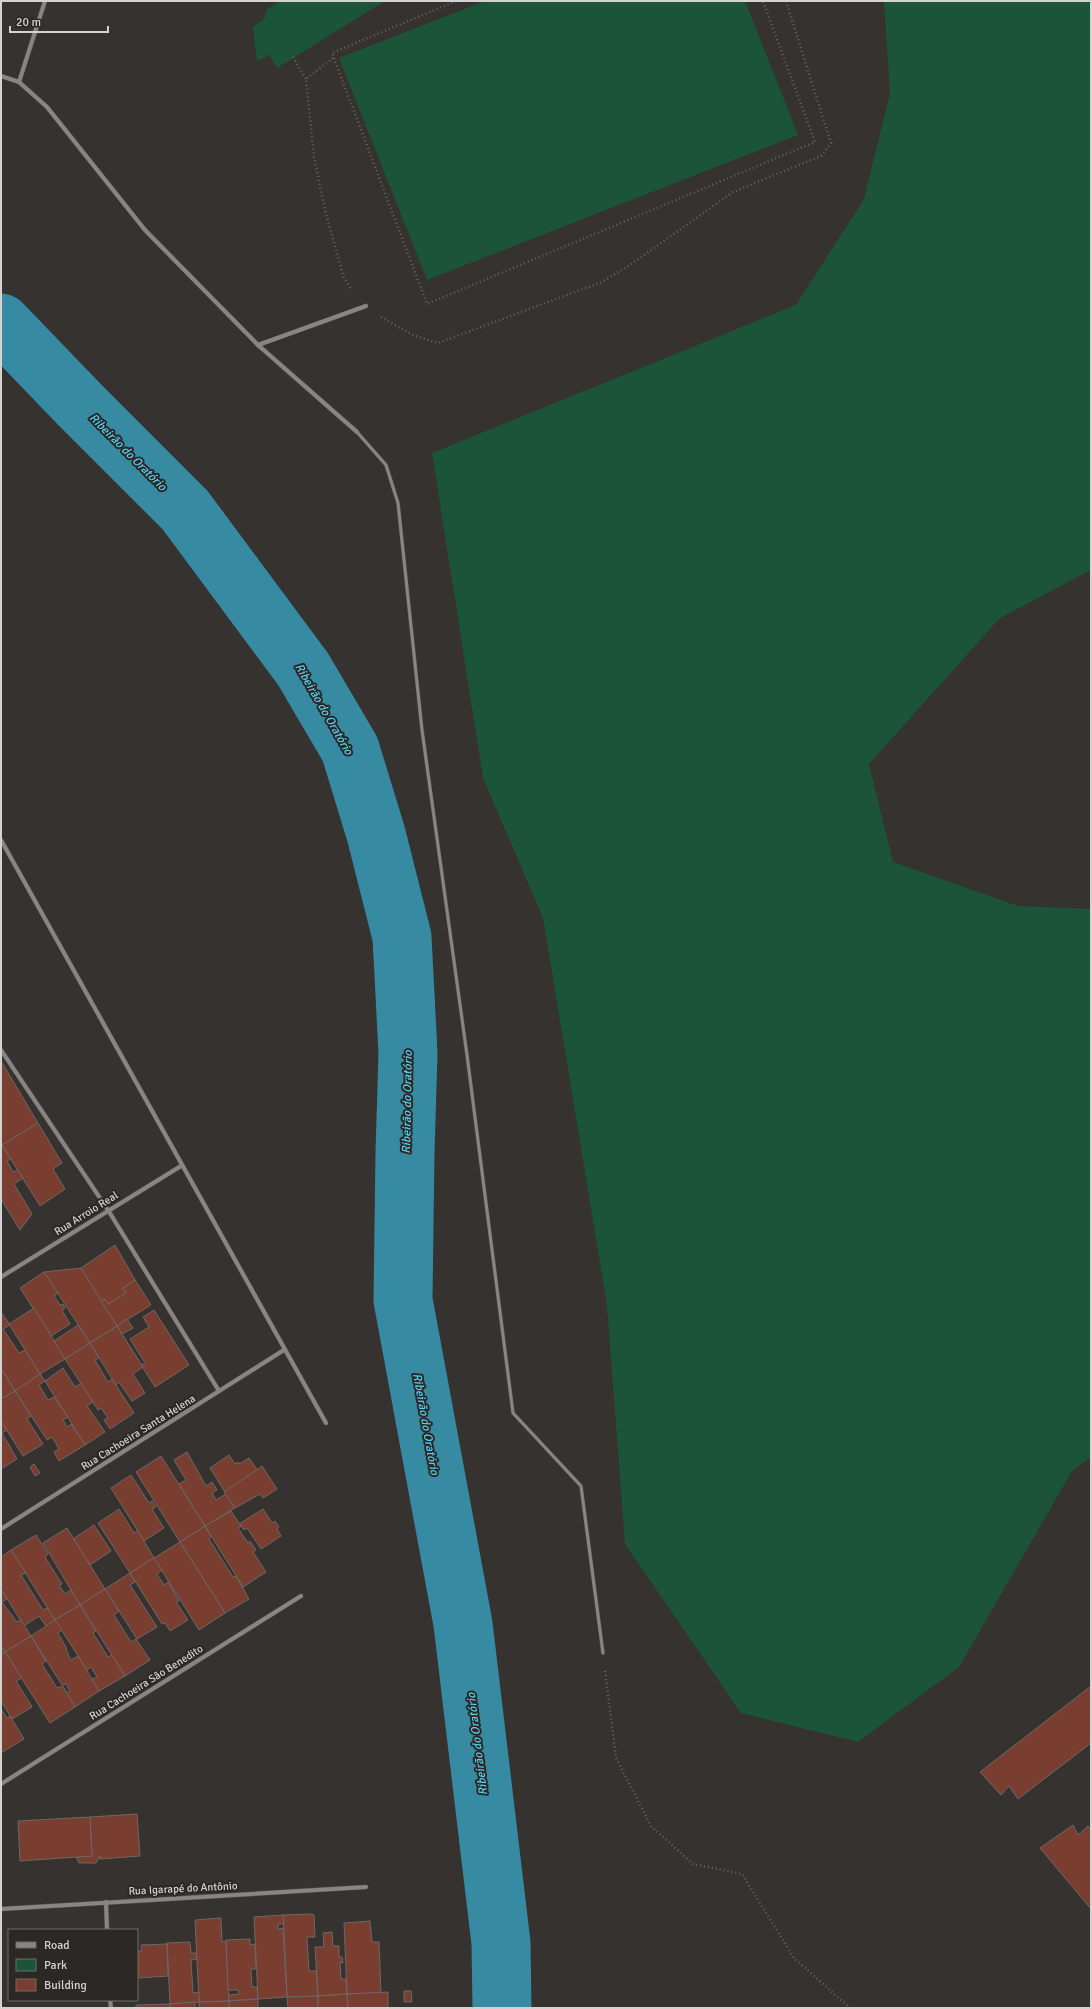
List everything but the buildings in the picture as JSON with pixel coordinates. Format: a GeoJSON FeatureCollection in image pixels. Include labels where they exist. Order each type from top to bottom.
{"type":"FeatureCollection","features":[{"type":"Feature","properties":{"kind":"street"},"geometry":{"type":"LineString","coordinates":[[19,82],[45,1]]}},
{"type":"Feature","properties":{"kind":"street"},"geometry":{"type":"LineString","coordinates":[[1,76],[19,82],[47,107],[145,230],[258,345],[357,432]]}},
{"type":"Feature","properties":{"kind":"street"},"geometry":{"type":"LineString","coordinates":[[258,345],[366,306]]}},
{"type":"Feature","properties":{"kind":"street"},"geometry":{"type":"LineString","coordinates":[[1,840],[85,989],[181,1166],[326,1423]]}},
{"type":"Feature","properties":{"kind":"street"},"geometry":{"type":"LineString","coordinates":[[1,1050],[108,1210],[219,1391]]}},
{"type":"Feature","properties":{"kind":"street","name":"Rua Arroio Real"},"geometry":{"type":"LineString","coordinates":[[1,1277],[181,1166]]}},
{"type":"Feature","properties":{"kind":"street","name":"Rua Cachoeira Santa Helena"},"geometry":{"type":"LineString","coordinates":[[1,1529],[284,1350]]}},
{"type":"Feature","properties":{"kind":"street","name":"Rua Cachoeira São Benedito"},"geometry":{"type":"LineString","coordinates":[[1,1784],[301,1596]]}},
{"type":"Feature","properties":{"kind":"street","name":"Rua Igarapé do Antônio"},"geometry":{"type":"LineString","coordinates":[[1,1909],[366,1887]]}},
{"type":"Feature","properties":{"kind":"street"},"geometry":{"type":"LineString","coordinates":[[106,1902],[107,1929]]}},
{"type":"Feature","properties":{"kind":"lane"},"geometry":{"type":"LineString","coordinates":[[357,432],[386,465],[398,503],[422,730],[467,1055],[513,1412],[581,1486],[603,1653]]}},
{"type":"Feature","properties":{"kind":"path"},"geometry":{"type":"LineString","coordinates":[[456,1],[332,53],[427,304],[815,142],[763,1]]}},
{"type":"Feature","properties":{"kind":"path"},"geometry":{"type":"LineString","coordinates":[[293,56],[306,79],[314,157],[326,214],[344,278],[360,301],[375,314],[413,335],[438,343],[602,282],[630,266],[732,192],[821,156],[831,143],[786,1]]}},
{"type":"Feature","properties":{"kind":"path"},"geometry":{"type":"LineString","coordinates":[[306,79],[334,58]]}},
{"type":"Feature","properties":{"kind":"path"},"geometry":{"type":"LineString","coordinates":[[603,1653],[616,1758],[651,1826],[693,1864],[742,1874],[794,1958],[850,2008]]}},
{"type":"Feature","properties":{"kind":"green space"},"geometry":{"type":"Polygon","coordinates":[[[279,1],[385,1],[277,68],[269,55],[257,61],[253,27],[264,19],[266,10],[279,1]]]}},
{"type":"Feature","properties":{"kind":"green space"},"geometry":{"type":"Polygon","coordinates":[[[485,1],[745,1],[798,135],[427,280],[339,58],[485,1]]]}},
{"type":"Feature","properties":{"kind":"green space"},"geometry":{"type":"Polygon","coordinates":[[[884,1],[1091,1],[1091,570],[1000,618],[869,764],[893,862],[1018,906],[1091,909],[1091,1457],[1072,1471],[959,1667],[858,1742],[741,1713],[625,1544],[607,1306],[543,918],[483,778],[432,453],[796,305],[864,199],[890,93],[884,1]]]}},
{"type":"Feature","properties":{"kind":"waterway","name":"Ribeirão do Oratório"},"geometry":{"type":"LineString","coordinates":[[1,323],[80,405],[185,510],[303,669],[350,749],[376,834],[402,937],[408,1053],[403,1300],[463,1624],[501,1943],[502,2008]]}}]}
